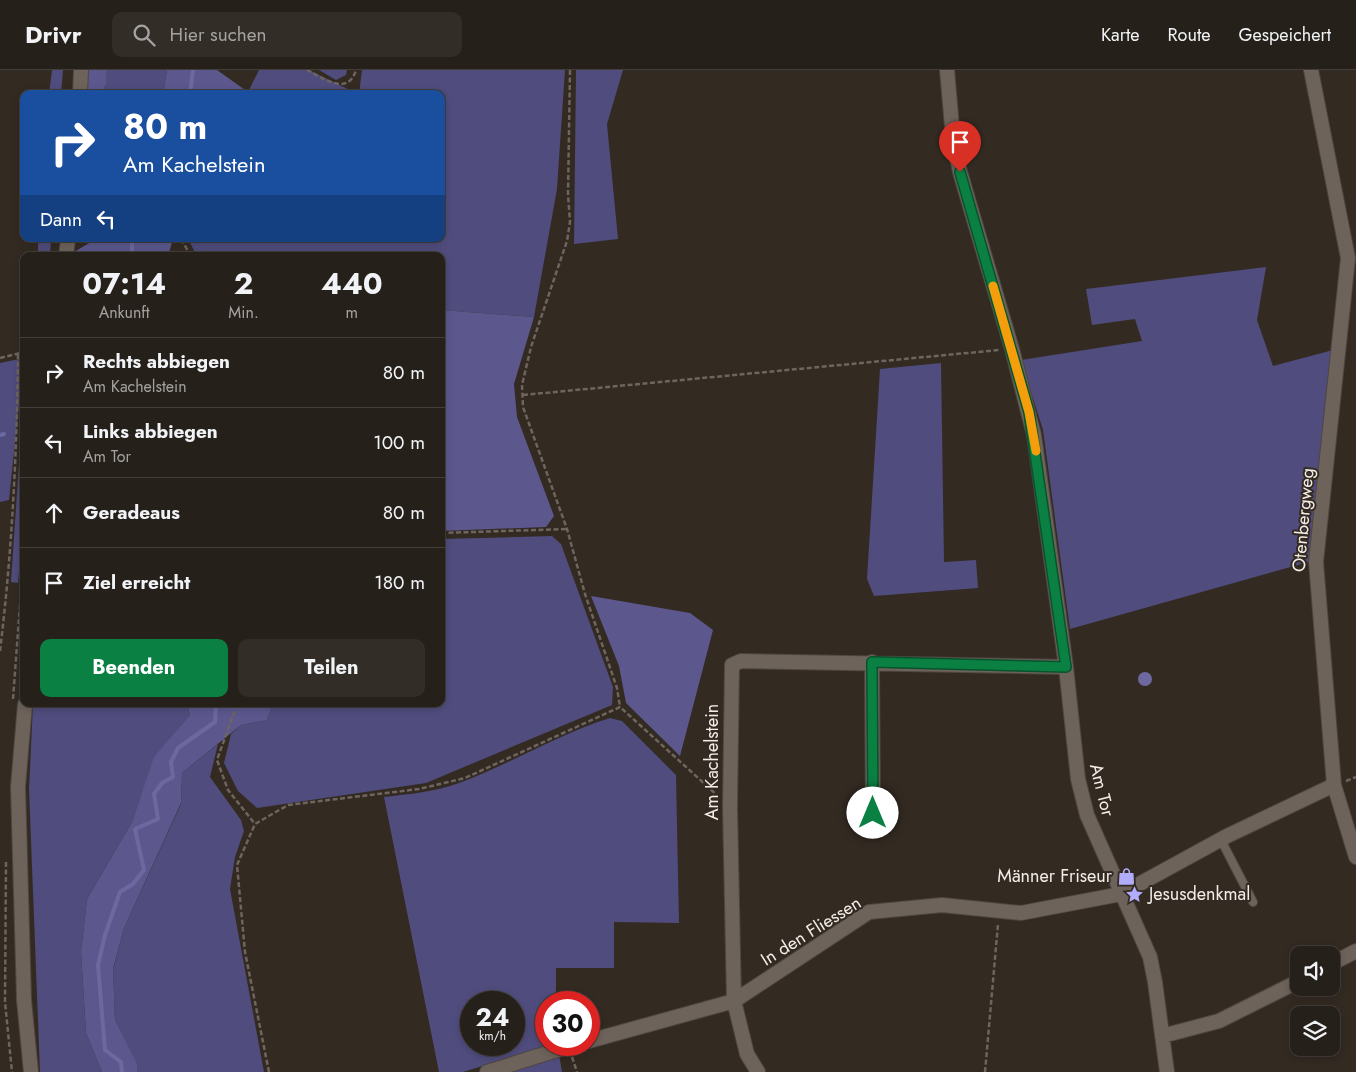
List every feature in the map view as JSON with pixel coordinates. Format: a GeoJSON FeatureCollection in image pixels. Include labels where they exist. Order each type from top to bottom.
{"type":"FeatureCollection","features":[{"type":"Feature","properties":{"kind":"street"},"geometry":{"type":"LineString","coordinates":[[80,90],[81,70]]}},
{"type":"Feature","properties":{"kind":"street","name":"Am Tor"},"geometry":{"type":"LineString","coordinates":[[947,70],[953,138],[960,172],[1029,412],[1066,667],[1078,779],[1087,815],[1150,957],[1156,982],[1167,1072]]}},
{"type":"Feature","properties":{"kind":"street","name":"Otenbergweg"},"geometry":{"type":"LineString","coordinates":[[1311,70],[1348,258],[1316,562],[1334,785],[1356,857]]}},
{"type":"Feature","properties":{"kind":"street","name":"Am Kachelstein"},"geometry":{"type":"LineString","coordinates":[[758,1072],[747,1054],[734,1001],[730,807],[732,665],[741,661],[1066,667]]}},
{"type":"Feature","properties":{"kind":"street"},"geometry":{"type":"LineString","coordinates":[[872,662],[873,813]]}},
{"type":"Feature","properties":{"kind":"street"},"geometry":{"type":"LineString","coordinates":[[25,707],[18,787],[24,1000],[30,1072]]}},
{"type":"Feature","properties":{"kind":"street","name":"In den Fliessen"},"geometry":{"type":"LineString","coordinates":[[600,1038],[734,1001],[868,912],[942,905],[1021,914],[1121,894],[1221,840],[1334,785]]}},
{"type":"Feature","properties":{"kind":"street"},"geometry":{"type":"LineString","coordinates":[[1340,959],[1356,951]]}},
{"type":"Feature","properties":{"kind":"street"},"geometry":{"type":"LineString","coordinates":[[1162,1036],[1219,1020],[1290,985]]}},
{"type":"Feature","properties":{"kind":"street"},"geometry":{"type":"LineString","coordinates":[[487,1072],[538,1056]]}},
{"type":"Feature","properties":{"kind":"lane"},"geometry":{"type":"LineString","coordinates":[[1221,840],[1253,902]]}},
{"type":"Feature","properties":{"kind":"path"},"geometry":{"type":"LineString","coordinates":[[307,70],[343,86],[351,80],[356,70]]}},
{"type":"Feature","properties":{"kind":"path"},"geometry":{"type":"LineString","coordinates":[[570,70],[568,194],[570,222],[567,241],[531,347],[522,385],[523,407],[567,529],[585,594],[618,688],[620,707],[730,807]]}},
{"type":"Feature","properties":{"kind":"path"},"geometry":{"type":"LineString","coordinates":[[522,396],[1012,349]]}},
{"type":"Feature","properties":{"kind":"path"},"geometry":{"type":"LineString","coordinates":[[0,358],[18,354],[17,448],[6,604],[0,651]]}},
{"type":"Feature","properties":{"kind":"path"},"geometry":{"type":"LineString","coordinates":[[445,533],[567,529]]}},
{"type":"Feature","properties":{"kind":"path"},"geometry":{"type":"LineString","coordinates":[[236,707],[217,760],[228,790],[255,824]]}},
{"type":"Feature","properties":{"kind":"path"},"geometry":{"type":"LineString","coordinates":[[269,1072],[245,952],[238,865],[255,824],[288,805],[419,789],[465,778],[620,707]]}},
{"type":"Feature","properties":{"kind":"path"},"geometry":{"type":"LineString","coordinates":[[984,1072],[999,912]]}},
{"type":"Feature","properties":{"kind":"shaded area"},"geometry":{"type":"Polygon","coordinates":[[[52,70],[63,70],[61,90],[50,90],[52,70]]]}},
{"type":"Feature","properties":{"kind":"shaded area"},"geometry":{"type":"Polygon","coordinates":[[[86,70],[106,70],[106,85],[103,90],[84,90],[86,70]]]}},
{"type":"Feature","properties":{"kind":"shaded area"},"geometry":{"type":"Polygon","coordinates":[[[106,70],[167,70],[164,90],[103,90],[106,85],[106,70]]]}},
{"type":"Feature","properties":{"kind":"shaded area"},"geometry":{"type":"Polygon","coordinates":[[[167,70],[217,70],[245,90],[164,90],[167,70]]]}},
{"type":"Feature","properties":{"kind":"shaded area"},"geometry":{"type":"Polygon","coordinates":[[[259,70],[309,70],[350,90],[249,90],[259,70]]]}},
{"type":"Feature","properties":{"kind":"shaded area"},"geometry":{"type":"Polygon","coordinates":[[[319,70],[347,70],[346,75],[336,80],[319,70]]]}},
{"type":"Feature","properties":{"kind":"shaded area"},"geometry":{"type":"Polygon","coordinates":[[[362,70],[565,70],[557,189],[534,317],[445,310],[445,252],[195,252],[190,242],[445,242],[445,90],[360,90],[362,70]]]}},
{"type":"Feature","properties":{"kind":"shaded area"},"geometry":{"type":"Polygon","coordinates":[[[576,70],[623,70],[607,124],[618,239],[574,244],[576,70]]]}},
{"type":"Feature","properties":{"kind":"shaded area"},"geometry":{"type":"Polygon","coordinates":[[[38,242],[51,242],[50,252],[38,252],[38,242]]]}},
{"type":"Feature","properties":{"kind":"shaded area"},"geometry":{"type":"Polygon","coordinates":[[[91,242],[172,242],[169,252],[74,252],[91,242]]]}},
{"type":"Feature","properties":{"kind":"shaded area"},"geometry":{"type":"Polygon","coordinates":[[[1266,267],[1257,320],[1273,366],[1333,350],[1312,561],[1070,629],[1043,430],[1021,360],[1142,341],[1135,319],[1092,325],[1086,289],[1266,267]]]}},
{"type":"Feature","properties":{"kind":"shaded area"},"geometry":{"type":"Polygon","coordinates":[[[445,310],[534,317],[514,384],[517,417],[554,516],[546,527],[445,531],[445,310]]]}},
{"type":"Feature","properties":{"kind":"shaded area"},"geometry":{"type":"Polygon","coordinates":[[[20,359],[20,394],[9,500],[0,502],[0,363],[20,359]]]}},
{"type":"Feature","properties":{"kind":"shaded area"},"geometry":{"type":"Polygon","coordinates":[[[941,363],[944,562],[976,560],[978,588],[874,596],[867,579],[880,369],[941,363]]]}},
{"type":"Feature","properties":{"kind":"shaded area"},"geometry":{"type":"Polygon","coordinates":[[[20,449],[20,559],[18,583],[11,582],[20,449]]]}},
{"type":"Feature","properties":{"kind":"shaded area"},"geometry":{"type":"Polygon","coordinates":[[[552,536],[561,544],[613,687],[612,705],[426,783],[257,808],[238,791],[224,763],[231,734],[241,725],[267,720],[272,707],[445,707],[445,539],[552,536]]]}},
{"type":"Feature","properties":{"kind":"shaded area"},"geometry":{"type":"Polygon","coordinates":[[[591,596],[690,613],[713,630],[680,756],[626,703],[619,666],[591,596]]]}},
{"type":"Feature","properties":{"kind":"shaded area"},"geometry":{"type":"Polygon","coordinates":[[[1142,672],[1148,672],[1152,679],[1148,686],[1142,686],[1138,682],[1138,676],[1142,672]]]}},
{"type":"Feature","properties":{"kind":"shaded area"},"geometry":{"type":"Polygon","coordinates":[[[33,707],[188,707],[190,715],[155,757],[132,822],[87,899],[81,952],[86,1033],[102,1072],[40,1072],[29,789],[33,707]]]}},
{"type":"Feature","properties":{"kind":"shaded area"},"geometry":{"type":"Polygon","coordinates":[[[188,707],[272,707],[267,720],[241,725],[182,773],[181,803],[124,928],[113,969],[115,1020],[137,1064],[137,1072],[102,1072],[86,1033],[81,952],[87,899],[132,822],[154,757],[190,715],[188,707]]]}},
{"type":"Feature","properties":{"kind":"shaded area"},"geometry":{"type":"Polygon","coordinates":[[[610,718],[622,721],[676,775],[679,923],[614,922],[614,968],[556,968],[556,991],[535,991],[535,1050],[525,1053],[525,991],[460,991],[460,1056],[515,1056],[463,1072],[439,1072],[384,797],[431,791],[459,783],[572,732],[610,718]]]}},
{"type":"Feature","properties":{"kind":"shaded area"},"geometry":{"type":"Polygon","coordinates":[[[218,744],[210,777],[241,820],[244,831],[235,857],[230,889],[264,1072],[137,1072],[136,1064],[115,1020],[113,970],[124,928],[181,804],[182,773],[218,744]]]}},
{"type":"Feature","properties":{"kind":"shaded area"},"geometry":{"type":"Polygon","coordinates":[[[553,1056],[559,1056],[562,1072],[503,1072],[553,1056]]]}},
{"type":"Feature","properties":{"kind":"waterway"},"geometry":{"type":"LineString","coordinates":[[190,90],[193,70]]}},
{"type":"Feature","properties":{"kind":"waterway"},"geometry":{"type":"LineString","coordinates":[[132,242],[132,252]]}},
{"type":"Feature","properties":{"kind":"waterway"},"geometry":{"type":"LineString","coordinates":[[0,435],[4,434]]}},
{"type":"Feature","properties":{"kind":"waterway"},"geometry":{"type":"LineString","coordinates":[[122,1072],[121,1062],[105,1050],[98,965],[105,935],[120,892],[133,884],[144,870],[135,829],[158,819],[154,794],[162,783],[173,777],[171,762],[178,748],[215,722],[216,707]]}},
{"type":"Feature","properties":{"kind":"slow traffic"},"geometry":{"type":"LineString","coordinates":[[993,286],[1029,412],[1036,451]]}},
{"type":"Feature","properties":{"kind":"place","name":"Männer Friseur"},"geometry":{"type":"Point","coordinates":[1126,876]}},
{"type":"Feature","properties":{"kind":"place","name":"Jesusdenkmal"},"geometry":{"type":"Point","coordinates":[1135,894]}},
{"type":"Feature","properties":{"kind":"route"},"geometry":{"type":"LineString","coordinates":[[873,813],[872,662],[1066,667],[1034,435],[1007,332],[960,172]]}}]}
